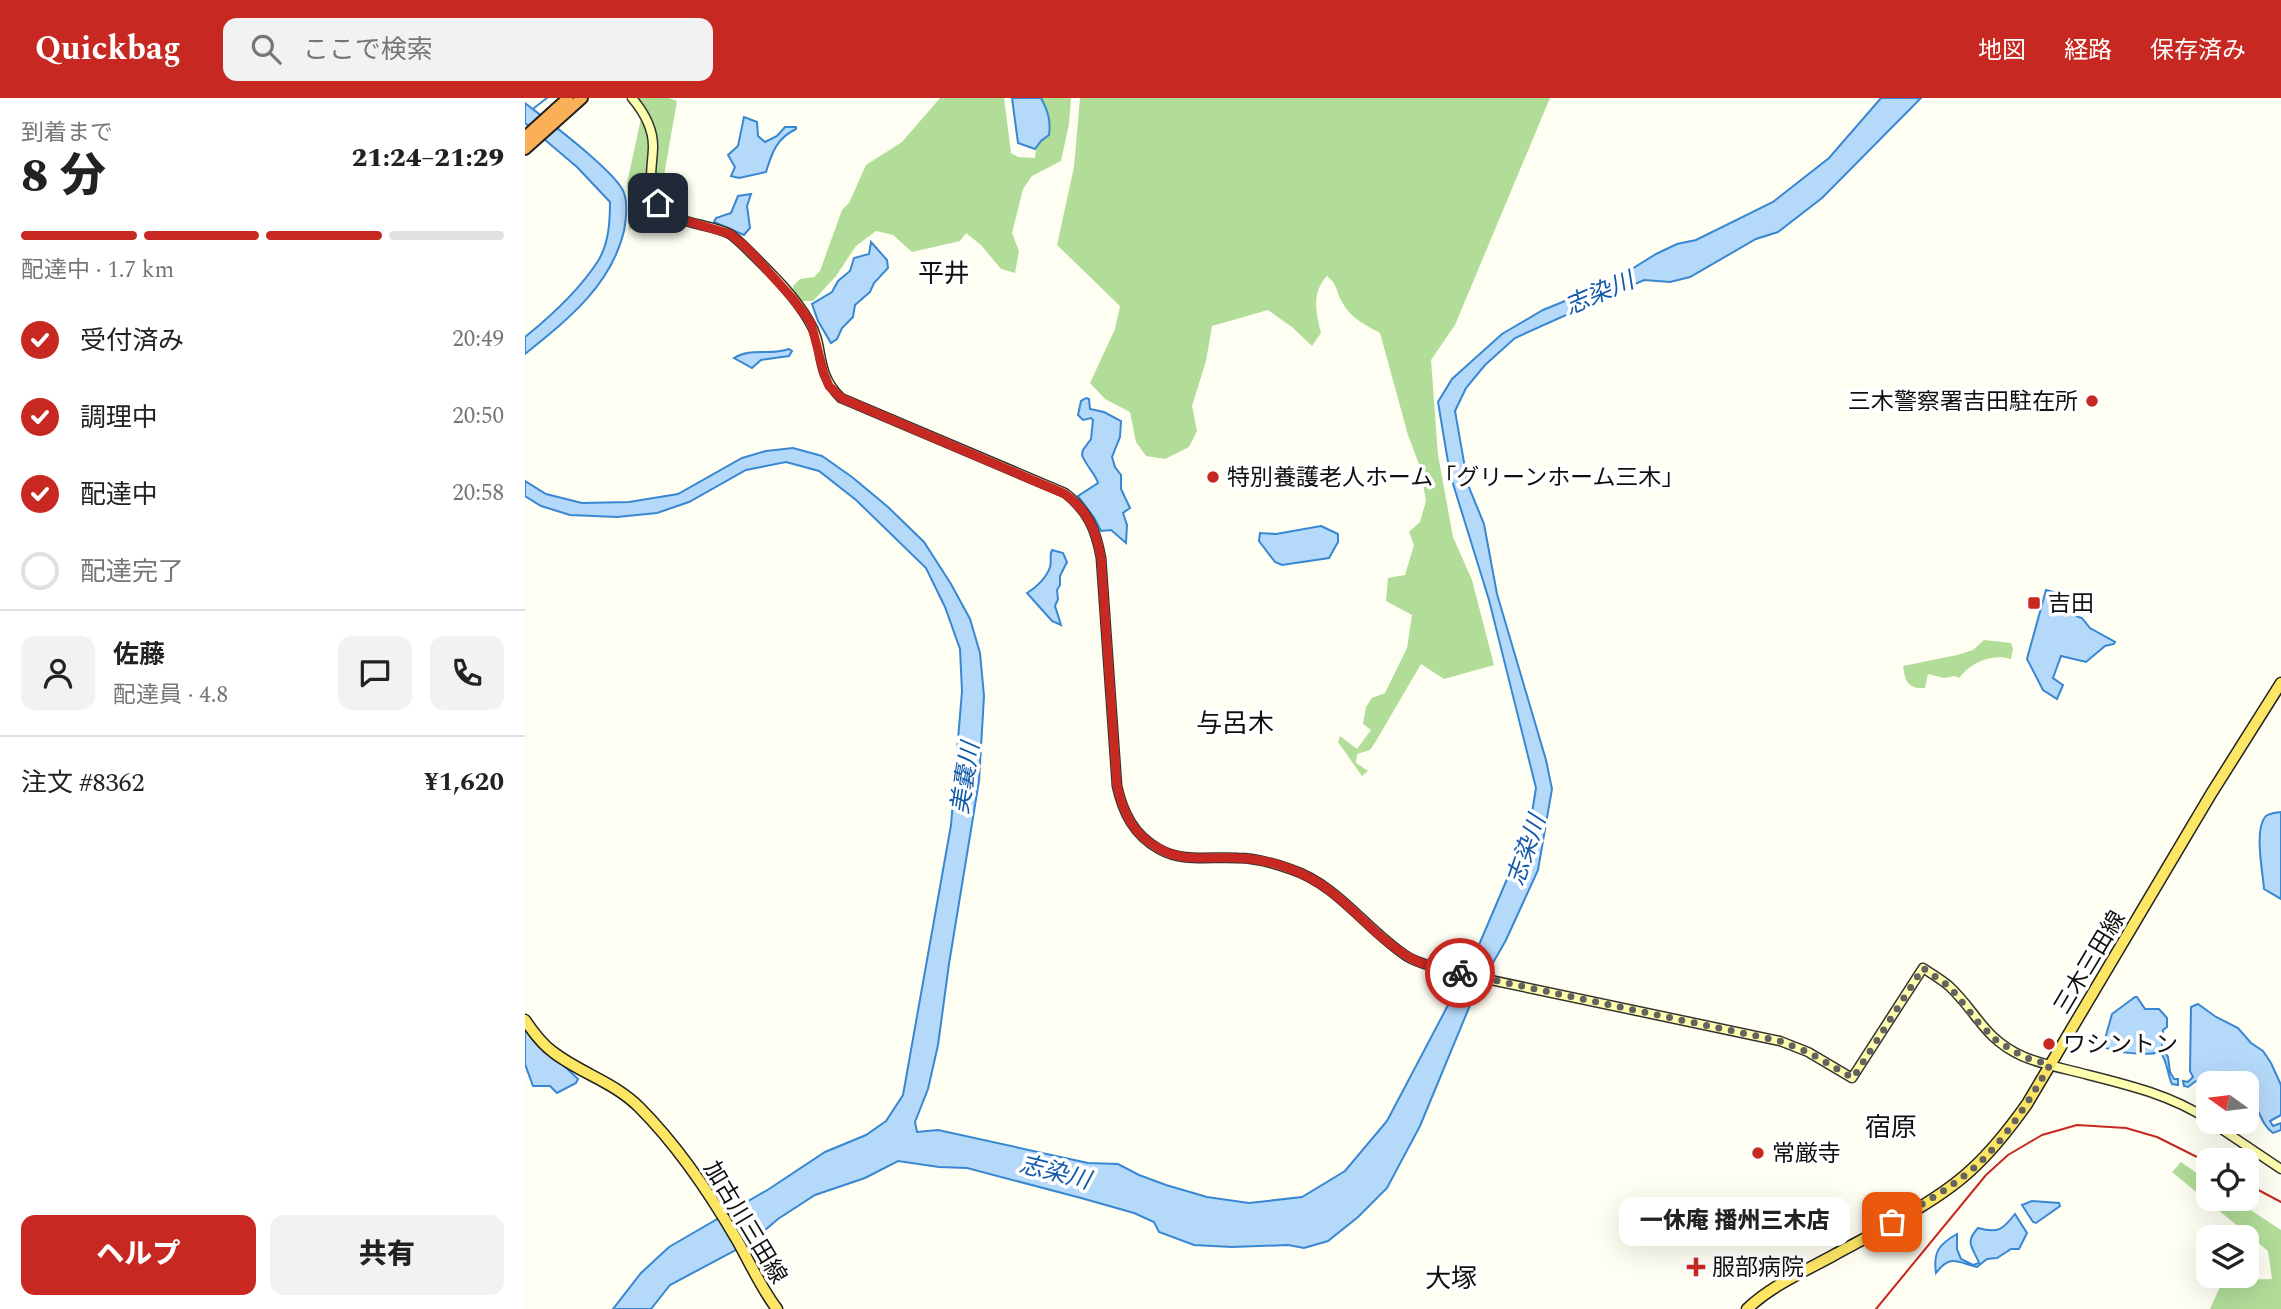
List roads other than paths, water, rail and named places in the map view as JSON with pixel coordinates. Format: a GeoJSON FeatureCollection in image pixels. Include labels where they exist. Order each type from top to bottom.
{"type":"FeatureCollection","features":[{"type":"Feature","properties":{"kind":"highway"},"geometry":{"type":"LineString","coordinates":[[525,136],[568,98]]}},
{"type":"Feature","properties":{"kind":"highway"},"geometry":{"type":"LineString","coordinates":[[525,149],[582,98]]}},
{"type":"Feature","properties":{"kind":"main road"},"geometry":{"type":"LineString","coordinates":[[632,98],[641,108],[653,144],[651,187],[658,203],[673,217],[730,234],[749,250],[811,323],[824,374],[829,386],[841,398],[1054,488],[1077,503],[1088,516],[1095,528],[1101,558],[1117,786],[1125,814],[1145,840],[1162,851],[1177,856],[1249,859],[1276,864],[1303,874],[1328,887],[1411,959],[1451,971],[1780,1041],[1808,1052],[1853,1078],[1923,968],[1950,987],[1997,1041],[2024,1057],[2149,1091],[2180,1102],[2196,1112]]}},
{"type":"Feature","properties":{"kind":"main road","name":"三木三田線"},"geometry":{"type":"LineString","coordinates":[[1747,1309],[1795,1277],[1924,1203],[1970,1171],[2012,1126],[2211,794],[2281,683]]}},
{"type":"Feature","properties":{"kind":"main road","name":"加古川三田線"},"geometry":{"type":"LineString","coordinates":[[525,1020],[554,1053],[616,1087],[638,1106],[690,1166],[716,1203],[764,1291],[777,1309]]}},
{"type":"Feature","properties":{"kind":"main road"},"geometry":{"type":"LineString","coordinates":[[2230,1134],[2281,1168]]}},
{"type":"Feature","properties":{"kind":"water"},"geometry":{"type":"Polygon","coordinates":[[[1012,98],[1041,98],[1049,121],[1049,135],[1035,149],[1018,143],[1012,98]]]}},
{"type":"Feature","properties":{"kind":"water"},"geometry":{"type":"Polygon","coordinates":[[[1881,98],[1921,98],[1822,198],[1778,232],[1756,239],[1690,277],[1670,282],[1644,280],[1515,338],[1485,365],[1466,388],[1455,411],[1468,485],[1484,524],[1497,594],[1552,789],[1538,870],[1506,940],[1473,998],[1420,1126],[1387,1188],[1358,1217],[1328,1241],[1304,1248],[1288,1245],[1194,1245],[1159,1232],[1154,1222],[1134,1213],[967,1168],[898,1161],[865,1178],[815,1195],[778,1219],[751,1242],[670,1285],[651,1309],[613,1309],[641,1273],[669,1247],[769,1189],[825,1152],[866,1135],[886,1121],[903,1095],[951,825],[962,691],[960,649],[945,607],[926,568],[856,500],[819,471],[786,462],[746,470],[689,502],[657,513],[617,517],[570,515],[541,506],[525,496],[525,481],[546,494],[582,503],[629,502],[678,494],[742,458],[766,451],[793,448],[822,456],[888,507],[924,542],[970,619],[980,653],[984,696],[979,781],[938,1045],[928,1089],[915,1122],[917,1132],[938,1130],[1088,1163],[1118,1164],[1139,1175],[1207,1197],[1249,1203],[1302,1197],[1345,1171],[1387,1121],[1476,952],[1530,825],[1536,788],[1489,600],[1450,474],[1438,402],[1452,379],[1502,334],[1543,310],[1609,283],[1656,254],[1677,244],[1696,240],[1773,202],[1829,158],[1881,98]]]}},
{"type":"Feature","properties":{"kind":"water"},"geometry":{"type":"Polygon","coordinates":[[[525,103],[579,146],[619,184],[624,193],[626,217],[618,251],[598,285],[571,315],[525,354],[525,337],[565,302],[602,254],[607,239],[610,202],[577,167],[525,123],[525,103]]]}},
{"type":"Feature","properties":{"kind":"water"},"geometry":{"type":"Polygon","coordinates":[[[744,117],[757,122],[758,136],[765,142],[777,136],[785,127],[796,129],[776,146],[766,172],[739,178],[731,176],[735,167],[728,155],[738,146],[744,117]]]}},
{"type":"Feature","properties":{"kind":"water"},"geometry":{"type":"Polygon","coordinates":[[[751,194],[747,206],[750,228],[744,235],[714,222],[716,218],[731,213],[738,196],[751,194]]]}},
{"type":"Feature","properties":{"kind":"water"},"geometry":{"type":"Polygon","coordinates":[[[871,242],[887,260],[888,268],[874,283],[870,292],[855,305],[853,317],[831,343],[812,304],[832,292],[838,281],[850,271],[854,258],[869,254],[871,242]]]}},
{"type":"Feature","properties":{"kind":"water"},"geometry":{"type":"Polygon","coordinates":[[[789,349],[792,351],[789,356],[761,360],[752,368],[734,358],[747,353],[789,349]]]}},
{"type":"Feature","properties":{"kind":"water"},"geometry":{"type":"Polygon","coordinates":[[[1089,399],[1090,409],[1104,412],[1121,421],[1120,437],[1112,457],[1121,475],[1121,489],[1130,508],[1123,513],[1127,525],[1126,543],[1111,530],[1101,531],[1078,496],[1098,483],[1082,455],[1091,439],[1093,420],[1083,420],[1078,415],[1081,401],[1089,399]]]}},
{"type":"Feature","properties":{"kind":"water"},"geometry":{"type":"Polygon","coordinates":[[[1321,526],[1338,534],[1338,542],[1329,558],[1282,565],[1275,562],[1259,541],[1260,533],[1276,534],[1321,526]]]}},
{"type":"Feature","properties":{"kind":"water"},"geometry":{"type":"Polygon","coordinates":[[[1052,550],[1063,553],[1067,562],[1060,576],[1055,606],[1061,625],[1052,621],[1027,593],[1046,575],[1051,565],[1052,550]]]}},
{"type":"Feature","properties":{"kind":"water"},"geometry":{"type":"Polygon","coordinates":[[[2046,590],[2061,594],[2060,611],[2082,618],[2090,628],[2115,642],[2105,646],[2086,662],[2061,656],[2053,678],[2063,685],[2057,699],[2043,690],[2027,659],[2046,590]]]}},
{"type":"Feature","properties":{"kind":"water"},"geometry":{"type":"Polygon","coordinates":[[[2281,812],[2281,899],[2264,889],[2260,832],[2265,817],[2281,812]]]}},
{"type":"Feature","properties":{"kind":"water"},"geometry":{"type":"Polygon","coordinates":[[[2135,997],[2145,1009],[2159,1009],[2167,1018],[2162,1049],[2168,1057],[2170,1072],[2174,1079],[2178,1079],[2178,1085],[2172,1084],[2165,1059],[2160,1052],[2129,1053],[2111,1050],[2099,1044],[2105,1039],[2112,1014],[2135,997]]]}},
{"type":"Feature","properties":{"kind":"water"},"geometry":{"type":"Polygon","coordinates":[[[2198,1004],[2238,1028],[2251,1043],[2263,1051],[2281,1085],[2281,1115],[2270,1121],[2273,1126],[2281,1123],[2281,1130],[2273,1133],[2268,1129],[2259,1112],[2259,1071],[2196,1071],[2196,1081],[2188,1087],[2184,1086],[2183,1081],[2188,1082],[2193,1077],[2190,1071],[2191,1007],[2198,1004]]]}},
{"type":"Feature","properties":{"kind":"water"},"geometry":{"type":"Polygon","coordinates":[[[525,1029],[578,1079],[576,1083],[557,1093],[550,1086],[533,1086],[525,1064],[525,1029]]]}},
{"type":"Feature","properties":{"kind":"water"},"geometry":{"type":"Polygon","coordinates":[[[2032,1201],[2059,1203],[2060,1206],[2036,1223],[2022,1205],[2032,1201]]]}},
{"type":"Feature","properties":{"kind":"water"},"geometry":{"type":"Polygon","coordinates":[[[2015,1214],[2027,1233],[2019,1249],[2011,1249],[1997,1258],[1987,1259],[1977,1267],[1950,1261],[1936,1273],[1935,1259],[1946,1241],[1957,1234],[1957,1249],[1961,1259],[1973,1265],[1979,1263],[1971,1245],[1974,1233],[1978,1228],[2000,1229],[2015,1214]]]}},
{"type":"Feature","properties":{"kind":"waterway"},"geometry":{"type":"LineString","coordinates":[[534,108],[547,98]]}},
{"type":"Feature","properties":{"kind":"railway"},"geometry":{"type":"LineString","coordinates":[[1876,1309],[1986,1175],[2008,1155],[2042,1135],[2077,1125],[2126,1128],[2157,1137],[2196,1156]]}},
{"type":"Feature","properties":{"kind":"railway"},"geometry":{"type":"LineString","coordinates":[[2259,1190],[2281,1202]]}},
{"type":"Feature","properties":{"kind":"place","name":"三木警察署吉田駐在所"},"geometry":{"type":"Point","coordinates":[2092,401]}},
{"type":"Feature","properties":{"kind":"place","name":"特別養護老人ホーム「グリーンホーム三木」"},"geometry":{"type":"Point","coordinates":[1213,477]}},
{"type":"Feature","properties":{"kind":"place","name":"吉田"},"geometry":{"type":"Point","coordinates":[2034,603]}},
{"type":"Feature","properties":{"kind":"place","name":"ワシントン"},"geometry":{"type":"Point","coordinates":[2049,1044]}},
{"type":"Feature","properties":{"kind":"place","name":"常厳寺"},"geometry":{"type":"Point","coordinates":[1758,1153]}},
{"type":"Feature","properties":{"kind":"place","name":"一休庵 播州三木店"},"geometry":{"type":"Point","coordinates":[1892,1222]}},
{"type":"Feature","properties":{"kind":"place","name":"服部病院"},"geometry":{"type":"Point","coordinates":[1696,1267]}},
{"type":"Feature","properties":{"kind":"district","name":"平井"},"geometry":{"type":"Point","coordinates":[944,273]}},
{"type":"Feature","properties":{"kind":"district","name":"与呂木"},"geometry":{"type":"Point","coordinates":[1235,723]}},
{"type":"Feature","properties":{"kind":"district","name":"宿原"},"geometry":{"type":"Point","coordinates":[1891,1127]}},
{"type":"Feature","properties":{"kind":"district","name":"大塚"},"geometry":{"type":"Point","coordinates":[1451,1278]}},
{"type":"Feature","properties":{"kind":"water label","name":"志染川"},"geometry":{"type":"Point","coordinates":[1599,293]}},
{"type":"Feature","properties":{"kind":"water label","name":"美嚢川"},"geometry":{"type":"Point","coordinates":[965,778]}},
{"type":"Feature","properties":{"kind":"water label","name":"志染川"},"geometry":{"type":"Point","coordinates":[1526,850]}},
{"type":"Feature","properties":{"kind":"water label","name":"志染川"},"geometry":{"type":"Point","coordinates":[1055,1172]}}]}
